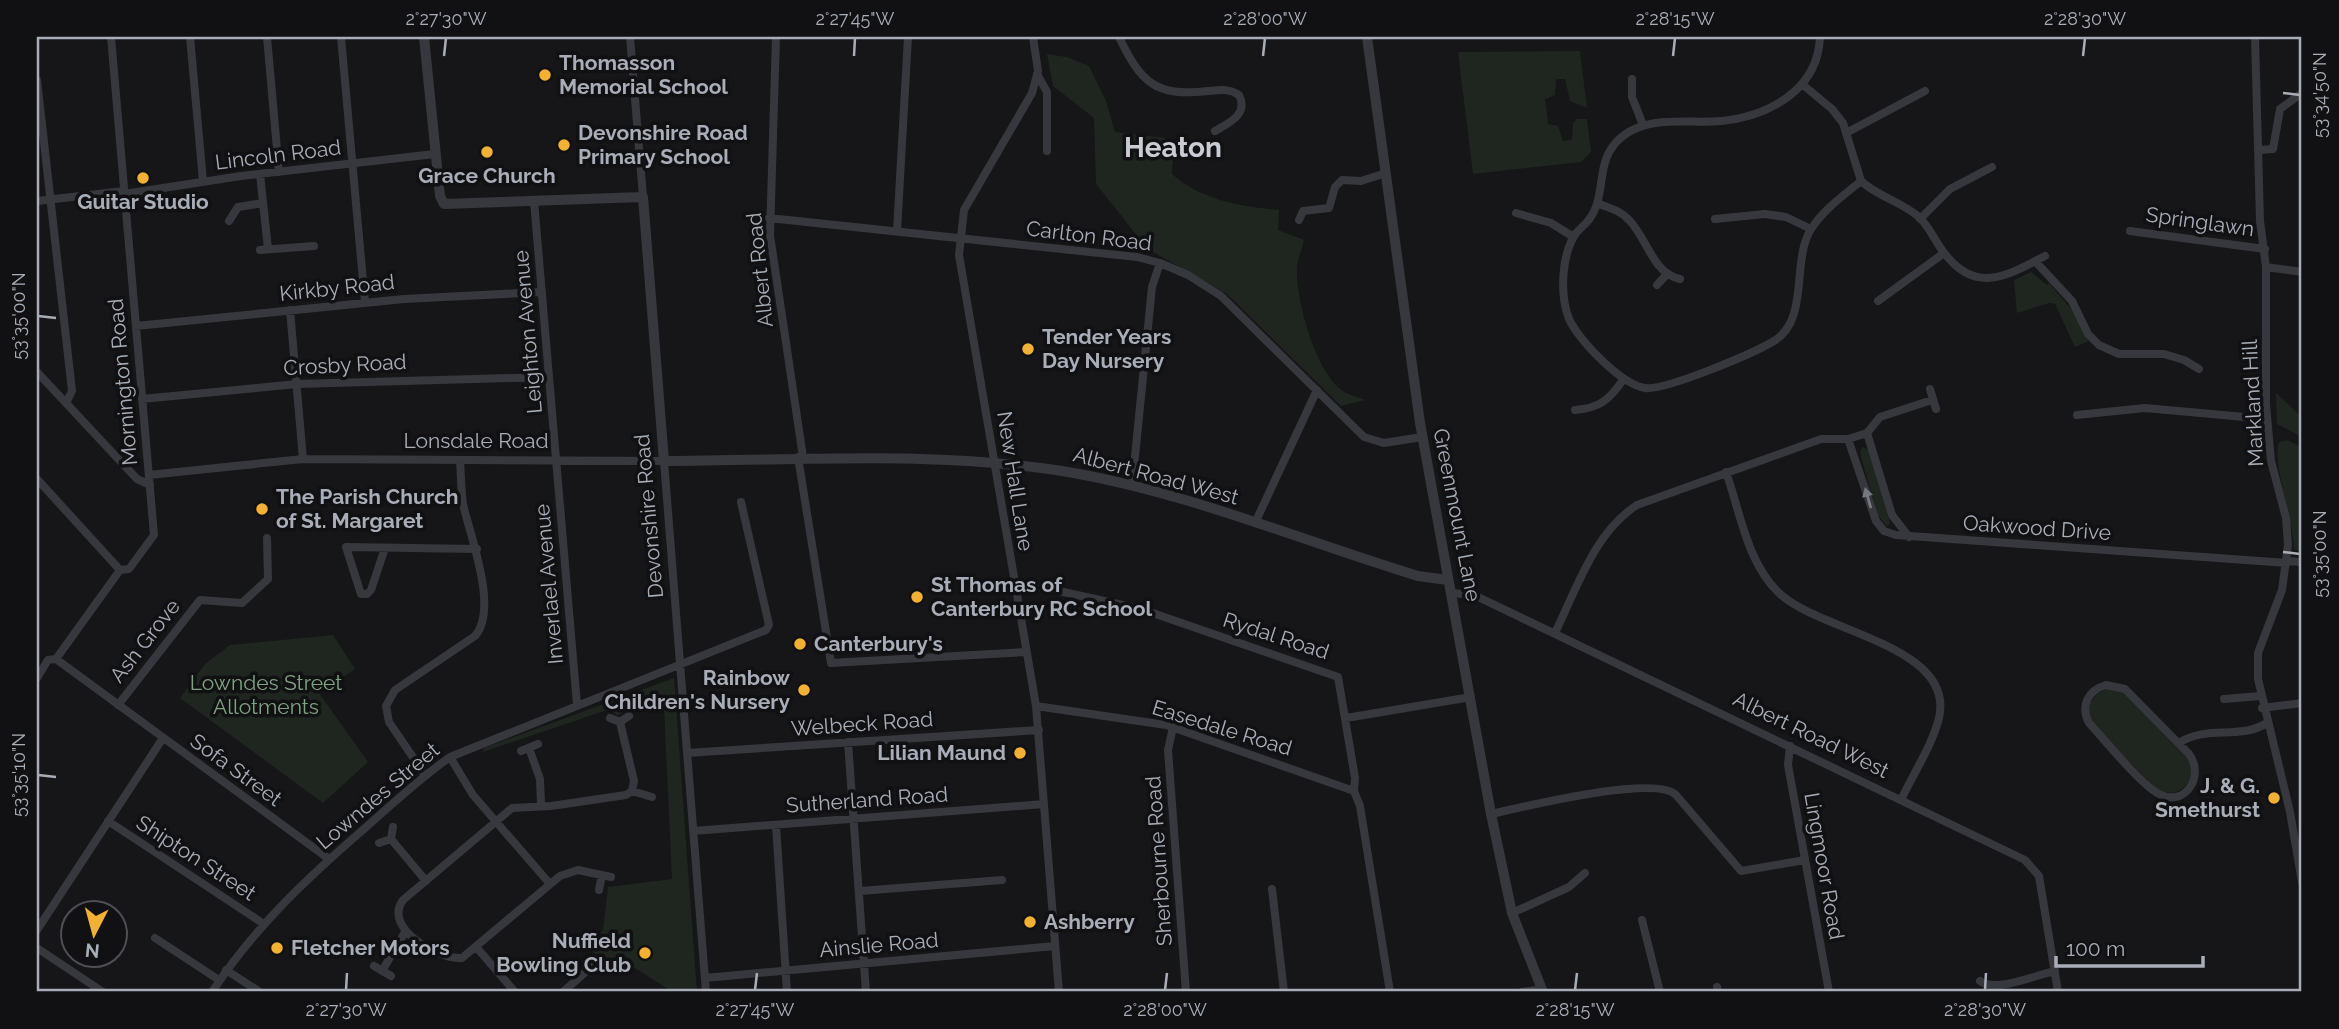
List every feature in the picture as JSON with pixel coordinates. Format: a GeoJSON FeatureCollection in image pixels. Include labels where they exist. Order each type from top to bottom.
{"type":"FeatureCollection","features":[{"type":"Feature","properties":{"kind":"street","name":"Mornington Road"},"geometry":{"type":"LineString","coordinates":[[37,678],[48,660],[56,659],[120,570],[129,569],[154,535],[111,37]]}},
{"type":"Feature","properties":{"kind":"street"},"geometry":{"type":"LineString","coordinates":[[190,37],[203,181]]}},
{"type":"Feature","properties":{"kind":"street"},"geometry":{"type":"LineString","coordinates":[[267,37],[279,172]]}},
{"type":"Feature","properties":{"kind":"street"},"geometry":{"type":"LineString","coordinates":[[341,37],[365,303]]}},
{"type":"Feature","properties":{"kind":"street"},"geometry":{"type":"LineString","coordinates":[[424,37],[440,200],[444,204],[643,197]]}},
{"type":"Feature","properties":{"kind":"street","name":"Devonshire Road"},"geometry":{"type":"LineString","coordinates":[[630,37],[706,992]]}},
{"type":"Feature","properties":{"kind":"street","name":"Albert Road"},"geometry":{"type":"LineString","coordinates":[[776,37],[769,218],[771,245],[831,663],[1025,652]]}},
{"type":"Feature","properties":{"kind":"street"},"geometry":{"type":"LineString","coordinates":[[897,231],[908,37]]}},
{"type":"Feature","properties":{"kind":"street","name":"New Hall Lane"},"geometry":{"type":"LineString","coordinates":[[1034,37],[1037,74],[1026,106],[964,210],[959,239],[960,261],[1035,706],[1059,992]]}},
{"type":"Feature","properties":{"kind":"street"},"geometry":{"type":"LineString","coordinates":[[1119,37],[1138,74],[1152,84],[1178,92],[1235,92],[1242,100],[1241,110],[1227,125],[1215,131]]}},
{"type":"Feature","properties":{"kind":"street","name":"Greenmount Lane"},"geometry":{"type":"LineString","coordinates":[[1367,37],[1422,437],[1491,814],[1512,913],[1543,991]]}},
{"type":"Feature","properties":{"kind":"street"},"geometry":{"type":"LineString","coordinates":[[1820,37],[1814,65],[1803,85],[1783,101],[1749,116],[1721,121],[1643,125],[1621,137],[1604,160],[1599,204],[1589,221],[1572,236],[1566,249],[1564,283],[1567,325],[1623,380],[1643,387],[1663,387],[1772,342],[1792,320],[1802,255],[1811,229],[1861,181]]}},
{"type":"Feature","properties":{"kind":"street","name":"Markland Hill"},"geometry":{"type":"LineString","coordinates":[[2255,37],[2260,221],[2266,267],[2267,419],[2271,461],[2288,529],[2287,562],[2282,590],[2258,653],[2260,696],[2290,812],[2302,882]]}},
{"type":"Feature","properties":{"kind":"street"},"geometry":{"type":"LineString","coordinates":[[1037,74],[1047,92],[1047,151]]}},
{"type":"Feature","properties":{"kind":"street"},"geometry":{"type":"LineString","coordinates":[[1132,82],[1138,74]]}},
{"type":"Feature","properties":{"kind":"street"},"geometry":{"type":"LineString","coordinates":[[37,79],[72,391],[66,403]]}},
{"type":"Feature","properties":{"kind":"street"},"geometry":{"type":"LineString","coordinates":[[1632,79],[1629,97],[1643,125]]}},
{"type":"Feature","properties":{"kind":"street"},"geometry":{"type":"LineString","coordinates":[[1803,85],[1832,109],[1848,132],[1861,181],[1920,219],[1944,253],[1965,272],[1986,279],[2008,275],[2045,256]]}},
{"type":"Feature","properties":{"kind":"street"},"geometry":{"type":"LineString","coordinates":[[1848,132],[1908,92],[1925,91]]}},
{"type":"Feature","properties":{"kind":"street"},"geometry":{"type":"LineString","coordinates":[[2260,150],[2273,149],[2280,109],[2302,93]]}},
{"type":"Feature","properties":{"kind":"street"},"geometry":{"type":"LineString","coordinates":[[1227,125],[1231,134]]}},
{"type":"Feature","properties":{"kind":"street","name":"Lincoln Road"},"geometry":{"type":"LineString","coordinates":[[37,201],[435,154]]}},
{"type":"Feature","properties":{"kind":"street"},"geometry":{"type":"LineString","coordinates":[[1974,167],[1979,175]]}},
{"type":"Feature","properties":{"kind":"street"},"geometry":{"type":"LineString","coordinates":[[1920,219],[1950,189],[1992,167]]}},
{"type":"Feature","properties":{"kind":"street"},"geometry":{"type":"LineString","coordinates":[[1299,220],[1303,211],[1329,208],[1336,184],[1342,180],[1361,181],[1386,173]]}},
{"type":"Feature","properties":{"kind":"street"},"geometry":{"type":"LineString","coordinates":[[260,174],[264,250],[314,246]]}},
{"type":"Feature","properties":{"kind":"street","name":"Leighton Avenue"},"geometry":{"type":"LineString","coordinates":[[534,201],[556,460]]}},
{"type":"Feature","properties":{"kind":"street"},"geometry":{"type":"LineString","coordinates":[[229,221],[238,207],[263,203]]}},
{"type":"Feature","properties":{"kind":"street"},"geometry":{"type":"LineString","coordinates":[[1599,204],[1615,210],[1630,221],[1666,275],[1679,279]]}},
{"type":"Feature","properties":{"kind":"street"},"geometry":{"type":"LineString","coordinates":[[1516,213],[1550,223],[1572,236]]}},
{"type":"Feature","properties":{"kind":"street"},"geometry":{"type":"LineString","coordinates":[[1715,219],[1729,224],[1765,214],[1786,218],[1811,229]]}},
{"type":"Feature","properties":{"kind":"street"},"geometry":{"type":"LineString","coordinates":[[1527,228],[1530,216]]}},
{"type":"Feature","properties":{"kind":"street","name":"Carlton Road"},"geometry":{"type":"LineString","coordinates":[[769,218],[1137,257],[1160,263],[1221,296],[1368,440],[1384,443],[1422,437]]}},
{"type":"Feature","properties":{"kind":"street","name":"Springlawn"},"geometry":{"type":"LineString","coordinates":[[2130,231],[2264,249]]}},
{"type":"Feature","properties":{"kind":"street"},"geometry":{"type":"LineString","coordinates":[[1878,301],[1944,253]]}},
{"type":"Feature","properties":{"kind":"street"},"geometry":{"type":"LineString","coordinates":[[2035,261],[2072,301],[2088,334],[2099,345],[2119,354],[2153,352],[2184,360],[2199,369]]}},
{"type":"Feature","properties":{"kind":"street"},"geometry":{"type":"LineString","coordinates":[[1132,486],[1152,287],[1160,263]]}},
{"type":"Feature","properties":{"kind":"street"},"geometry":{"type":"LineString","coordinates":[[2266,267],[2302,272]]}},
{"type":"Feature","properties":{"kind":"street"},"geometry":{"type":"LineString","coordinates":[[1657,285],[1666,275]]}},
{"type":"Feature","properties":{"kind":"street"},"geometry":{"type":"LineString","coordinates":[[1898,286],[1904,294]]}},
{"type":"Feature","properties":{"kind":"street","name":"Kirkby Road"},"geometry":{"type":"LineString","coordinates":[[136,326],[365,303],[542,292]]}},
{"type":"Feature","properties":{"kind":"street"},"geometry":{"type":"LineString","coordinates":[[290,310],[303,459]]}},
{"type":"Feature","properties":{"kind":"street"},"geometry":{"type":"LineString","coordinates":[[1792,320],[1802,323]]}},
{"type":"Feature","properties":{"kind":"street"},"geometry":{"type":"LineString","coordinates":[[2184,360],[2189,351]]}},
{"type":"Feature","properties":{"kind":"street"},"geometry":{"type":"LineString","coordinates":[[37,372],[137,479],[149,480]]}},
{"type":"Feature","properties":{"kind":"street","name":"Crosby Road"},"geometry":{"type":"LineString","coordinates":[[142,399],[297,384],[549,377]]}},
{"type":"Feature","properties":{"kind":"street"},"geometry":{"type":"LineString","coordinates":[[1575,410],[1590,409],[1606,402],[1623,380]]}},
{"type":"Feature","properties":{"kind":"street"},"geometry":{"type":"LineString","coordinates":[[1555,633],[1598,544],[1621,517],[1655,496],[1821,439],[1848,439],[1867,433],[1880,417],[1934,404],[1930,389]]}},
{"type":"Feature","properties":{"kind":"street"},"geometry":{"type":"LineString","coordinates":[[1255,523],[1317,390]]}},
{"type":"Feature","properties":{"kind":"street"},"geometry":{"type":"LineString","coordinates":[[2077,415],[2145,408],[2267,419]]}},
{"type":"Feature","properties":{"kind":"street"},"geometry":{"type":"LineString","coordinates":[[1590,409],[1591,419]]}},
{"type":"Feature","properties":{"kind":"street"},"geometry":{"type":"LineString","coordinates":[[1867,433],[1892,515],[1909,537]]}},
{"type":"Feature","properties":{"kind":"street","name":"Oakwood Drive"},"geometry":{"type":"LineString","coordinates":[[1848,439],[1876,521],[1884,531],[1909,537],[2302,562]]}},
{"type":"Feature","properties":{"kind":"street","name":"Lonsdale Road"},"geometry":{"type":"LineString","coordinates":[[149,480],[303,459],[664,461],[801,457]]}},
{"type":"Feature","properties":{"kind":"street","name":"Albert Road West"},"geometry":{"type":"LineString","coordinates":[[801,457],[994,463],[1061,471],[1132,486],[1418,576],[1448,580]]}},
{"type":"Feature","properties":{"kind":"street"},"geometry":{"type":"LineString","coordinates":[[425,775],[389,722],[386,706],[395,690],[479,632],[484,614],[477,550],[463,502],[460,460]]}},
{"type":"Feature","properties":{"kind":"street","name":"Inverlael Avenue"},"geometry":{"type":"LineString","coordinates":[[556,460],[577,705]]}},
{"type":"Feature","properties":{"kind":"street"},"geometry":{"type":"LineString","coordinates":[[1726,472],[1761,570],[1780,594],[1809,613],[1915,661],[1934,679],[1940,697],[1939,716],[1900,800]]}},
{"type":"Feature","properties":{"kind":"street"},"geometry":{"type":"LineString","coordinates":[[37,479],[120,570]]}},
{"type":"Feature","properties":{"kind":"street","name":"Lowndes Street"},"geometry":{"type":"LineString","coordinates":[[212,992],[226,970],[264,924],[329,859],[425,775],[450,757],[768,628],[740,502]]}},
{"type":"Feature","properties":{"kind":"street","name":"Ash Grove"},"geometry":{"type":"LineString","coordinates":[[118,705],[200,600],[232,604],[246,600],[270,575],[267,538]]}},
{"type":"Feature","properties":{"kind":"street"},"geometry":{"type":"LineString","coordinates":[[385,548],[373,587],[367,594],[361,594],[346,547],[477,550]]}},
{"type":"Feature","properties":{"kind":"street","name":"Rydal Road"},"geometry":{"type":"LineString","coordinates":[[1013,581],[1141,609],[1332,673],[1340,680],[1355,778],[1354,791],[1360,806],[1390,992]]}},
{"type":"Feature","properties":{"kind":"street","name":"Albert Road West"},"geometry":{"type":"LineString","coordinates":[[1452,593],[1474,595],[2032,864],[2040,882],[2058,992]]}},
{"type":"Feature","properties":{"kind":"street","name":"Sofa Street"},"geometry":{"type":"LineString","coordinates":[[56,659],[329,859]]}},
{"type":"Feature","properties":{"kind":"street"},"geometry":{"type":"LineString","coordinates":[[2106,685],[2121,687],[2179,743],[2193,759],[2196,776],[2183,794],[2165,796],[2150,787],[2089,723],[2085,711],[2090,694],[2106,685]]}},
{"type":"Feature","properties":{"kind":"street"},"geometry":{"type":"LineString","coordinates":[[1346,718],[1471,696]]}},
{"type":"Feature","properties":{"kind":"street"},"geometry":{"type":"LineString","coordinates":[[2224,699],[2260,696]]}},
{"type":"Feature","properties":{"kind":"street"},"geometry":{"type":"LineString","coordinates":[[2262,708],[2302,703]]}},
{"type":"Feature","properties":{"kind":"street","name":"Easedale Road"},"geometry":{"type":"LineString","coordinates":[[1035,706],[1173,727],[1354,791]]}},
{"type":"Feature","properties":{"kind":"street"},"geometry":{"type":"LineString","coordinates":[[620,722],[629,716]]}},
{"type":"Feature","properties":{"kind":"street"},"geometry":{"type":"LineString","coordinates":[[610,718],[620,722]]}},
{"type":"Feature","properties":{"kind":"street"},"geometry":{"type":"LineString","coordinates":[[620,722],[634,781],[632,791]]}},
{"type":"Feature","properties":{"kind":"street"},"geometry":{"type":"LineString","coordinates":[[2179,743],[2194,734],[2251,732],[2267,723]]}},
{"type":"Feature","properties":{"kind":"street","name":"Sherbourne Road"},"geometry":{"type":"LineString","coordinates":[[1173,727],[1168,750],[1186,992]]}},
{"type":"Feature","properties":{"kind":"street","name":"Welbeck Road"},"geometry":{"type":"LineString","coordinates":[[687,753],[1038,730]]}},
{"type":"Feature","properties":{"kind":"street"},"geometry":{"type":"LineString","coordinates":[[37,930],[163,738]]}},
{"type":"Feature","properties":{"kind":"street"},"geometry":{"type":"LineString","coordinates":[[848,742],[866,992]]}},
{"type":"Feature","properties":{"kind":"street","name":"Lingmoor Road"},"geometry":{"type":"LineString","coordinates":[[1790,746],[1788,765],[1829,992]]}},
{"type":"Feature","properties":{"kind":"street"},"geometry":{"type":"LineString","coordinates":[[529,748],[540,779],[541,806]]}},
{"type":"Feature","properties":{"kind":"street"},"geometry":{"type":"LineString","coordinates":[[450,757],[467,788],[550,884]]}},
{"type":"Feature","properties":{"kind":"street"},"geometry":{"type":"LineString","coordinates":[[1491,814],[1600,792],[1663,787],[1676,795],[1741,871],[1805,860]]}},
{"type":"Feature","properties":{"kind":"street"},"geometry":{"type":"LineString","coordinates":[[599,890],[607,876],[571,872],[550,884],[462,958],[449,958],[405,932],[399,924],[398,908],[495,821],[517,806],[541,806],[623,795],[632,791],[652,797]]}},
{"type":"Feature","properties":{"kind":"street","name":"Sutherland Road"},"geometry":{"type":"LineString","coordinates":[[693,831],[1044,804]]}},
{"type":"Feature","properties":{"kind":"street"},"geometry":{"type":"LineString","coordinates":[[2290,812],[2302,813]]}},
{"type":"Feature","properties":{"kind":"street","name":"Shipton Street"},"geometry":{"type":"LineString","coordinates":[[108,821],[264,924]]}},
{"type":"Feature","properties":{"kind":"street"},"geometry":{"type":"LineString","coordinates":[[776,825],[787,992]]}},
{"type":"Feature","properties":{"kind":"street"},"geometry":{"type":"LineString","coordinates":[[393,827],[391,839],[426,881]]}},
{"type":"Feature","properties":{"kind":"street"},"geometry":{"type":"LineString","coordinates":[[379,843],[391,839]]}},
{"type":"Feature","properties":{"kind":"street"},"geometry":{"type":"LineString","coordinates":[[1512,913],[1569,887],[1585,873]]}},
{"type":"Feature","properties":{"kind":"street"},"geometry":{"type":"LineString","coordinates":[[860,891],[1002,880]]}},
{"type":"Feature","properties":{"kind":"street"},"geometry":{"type":"LineString","coordinates":[[1272,889],[1284,992]]}},
{"type":"Feature","properties":{"kind":"street"},"geometry":{"type":"LineString","coordinates":[[1642,920],[1660,992]]}},
{"type":"Feature","properties":{"kind":"street"},"geometry":{"type":"LineString","coordinates":[[382,971],[405,932]]}},
{"type":"Feature","properties":{"kind":"street"},"geometry":{"type":"LineString","coordinates":[[155,938],[219,981]]}},
{"type":"Feature","properties":{"kind":"street","name":"Ainslie Road"},"geometry":{"type":"LineString","coordinates":[[705,978],[1055,946]]}},
{"type":"Feature","properties":{"kind":"street"},"geometry":{"type":"LineString","coordinates":[[37,948],[99,991]]}},
{"type":"Feature","properties":{"kind":"street"},"geometry":{"type":"LineString","coordinates":[[477,948],[515,992]]}},
{"type":"Feature","properties":{"kind":"street"},"geometry":{"type":"LineString","coordinates":[[374,966],[391,976]]}},
{"type":"Feature","properties":{"kind":"street"},"geometry":{"type":"LineString","coordinates":[[563,992],[592,967]]}},
{"type":"Feature","properties":{"kind":"street"},"geometry":{"type":"LineString","coordinates":[[226,970],[260,992]]}},
{"type":"Feature","properties":{"kind":"street"},"geometry":{"type":"LineString","coordinates":[[1980,981],[1993,986],[2013,977],[2055,971]]}},
{"type":"Feature","properties":{"kind":"street"},"geometry":{"type":"LineString","coordinates":[[580,977],[587,985]]}},
{"type":"Feature","properties":{"kind":"street"},"geometry":{"type":"LineString","coordinates":[[1522,992],[1543,991]]}},
{"type":"Feature","properties":{"kind":"green space"},"geometry":{"type":"Polygon","coordinates":[[[1580,51],[1587,108],[1570,101],[1565,79],[1556,79],[1555,95],[1545,99],[1548,124],[1558,126],[1563,141],[1572,140],[1573,123],[1577,119],[1587,119],[1591,152],[1581,162],[1473,174],[1458,52],[1580,51]]]}},
{"type":"Feature","properties":{"kind":"green space"},"geometry":{"type":"Polygon","coordinates":[[[1047,54],[1067,57],[1089,66],[1106,101],[1115,132],[1165,138],[1163,147],[1173,159],[1172,174],[1184,183],[1223,201],[1279,210],[1278,230],[1304,240],[1298,264],[1299,296],[1308,332],[1322,366],[1340,389],[1365,400],[1341,406],[1227,294],[1153,252],[1135,233],[1096,184],[1094,118],[1053,86],[1047,54]]]}},
{"type":"Feature","properties":{"kind":"green space"},"geometry":{"type":"Polygon","coordinates":[[[2031,272],[2047,285],[2049,283],[2072,310],[2089,341],[2075,347],[2055,304],[2049,303],[2017,313],[2014,280],[2031,272]]]}},
{"type":"Feature","properties":{"kind":"green space"},"geometry":{"type":"Polygon","coordinates":[[[2276,393],[2302,417],[2302,437],[2277,424],[2276,393]]]}},
{"type":"Feature","properties":{"kind":"green space"},"geometry":{"type":"Polygon","coordinates":[[[2287,440],[2302,447],[2302,552],[2294,549],[2278,463],[2279,442],[2287,440]]]}},
{"type":"Feature","properties":{"kind":"green space"},"geometry":{"type":"Polygon","coordinates":[[[1862,447],[1869,450],[1890,523],[1887,527],[1877,514],[1860,453],[1862,447]]]}},
{"type":"Feature","properties":{"kind":"green space","name":"Lowndes Street Allotments"},"geometry":{"type":"Polygon","coordinates":[[[333,635],[355,669],[319,693],[368,762],[323,803],[180,698],[205,664],[230,645],[333,635]]]}},
{"type":"Feature","properties":{"kind":"green space"},"geometry":{"type":"Polygon","coordinates":[[[674,678],[697,992],[673,992],[622,960],[598,956],[588,948],[603,930],[608,887],[672,879],[664,707],[629,709],[618,715],[607,710],[483,752],[484,748],[674,678]]]}},
{"type":"Feature","properties":{"kind":"green space"},"geometry":{"type":"Polygon","coordinates":[[[2109,688],[2125,693],[2191,762],[2191,776],[2179,791],[2167,792],[2154,786],[2091,719],[2090,703],[2098,693],[2109,688]]]}},
{"type":"Feature","properties":{"kind":"place","name":"Thomasson Memorial School"},"geometry":{"type":"Point","coordinates":[545,75]}},
{"type":"Feature","properties":{"kind":"place","name":"Devonshire Road Primary School"},"geometry":{"type":"Point","coordinates":[564,145]}},
{"type":"Feature","properties":{"kind":"place","name":"Grace Church"},"geometry":{"type":"Point","coordinates":[487,152]}},
{"type":"Feature","properties":{"kind":"place","name":"Guitar Studio"},"geometry":{"type":"Point","coordinates":[143,178]}},
{"type":"Feature","properties":{"kind":"place","name":"Tender Years Day Nursery"},"geometry":{"type":"Point","coordinates":[1028,349]}},
{"type":"Feature","properties":{"kind":"place","name":"The Parish Church of St. Margaret"},"geometry":{"type":"Point","coordinates":[262,509]}},
{"type":"Feature","properties":{"kind":"place","name":"St Thomas of Canterbury RC School"},"geometry":{"type":"Point","coordinates":[917,597]}},
{"type":"Feature","properties":{"kind":"place","name":"Canterbury's"},"geometry":{"type":"Point","coordinates":[800,644]}},
{"type":"Feature","properties":{"kind":"place","name":"Rainbow Children's Nursery"},"geometry":{"type":"Point","coordinates":[804,690]}},
{"type":"Feature","properties":{"kind":"place","name":"Lilian Maund"},"geometry":{"type":"Point","coordinates":[1020,753]}},
{"type":"Feature","properties":{"kind":"place","name":"J. & G. Smethurst"},"geometry":{"type":"Point","coordinates":[2274,798]}},
{"type":"Feature","properties":{"kind":"place","name":"Ashberry"},"geometry":{"type":"Point","coordinates":[1030,922]}},
{"type":"Feature","properties":{"kind":"place","name":"Fletcher Motors"},"geometry":{"type":"Point","coordinates":[277,948]}},
{"type":"Feature","properties":{"kind":"place","name":"Nuffield Bowling Club"},"geometry":{"type":"Point","coordinates":[645,953]}},
{"type":"Feature","properties":{"kind":"district","name":"Heaton"},"geometry":{"type":"Point","coordinates":[1173,147]}}]}
